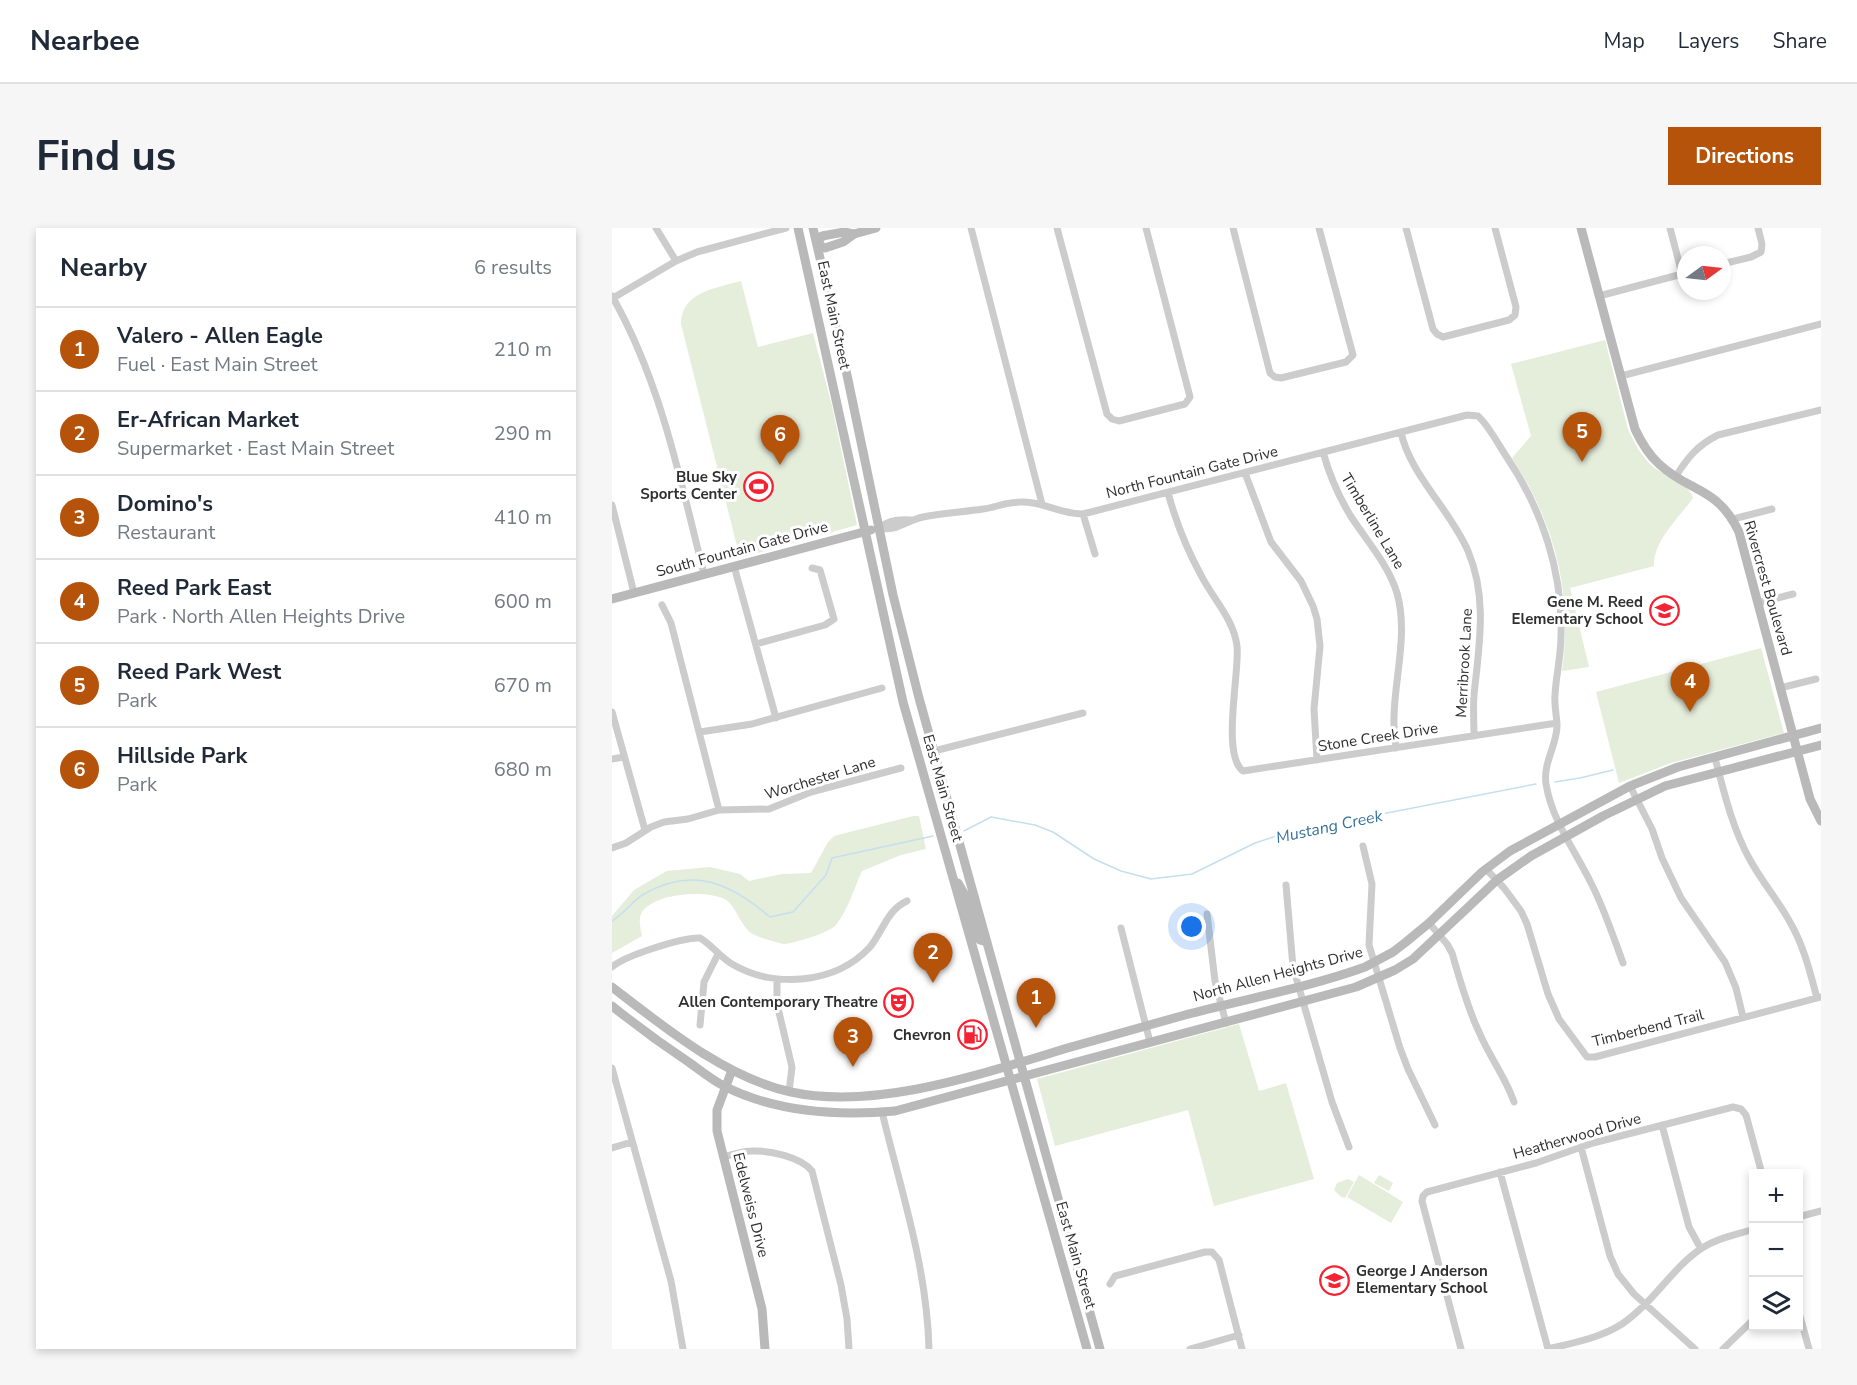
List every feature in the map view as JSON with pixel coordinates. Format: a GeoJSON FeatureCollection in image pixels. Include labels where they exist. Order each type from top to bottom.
{"type":"FeatureCollection","features":[{"type":"Feature","properties":{"kind":"main road","name":"East Main Street"},"geometry":{"type":"LineString","coordinates":[[798,228],[903,702],[1087,1349]]}},
{"type":"Feature","properties":{"kind":"main road","name":"East Main Street"},"geometry":{"type":"LineString","coordinates":[[813,228],[896,606],[1098,1349]]}},
{"type":"Feature","properties":{"kind":"main road"},"geometry":{"type":"LineString","coordinates":[[804,248],[817,244],[822,236],[844,232],[854,234],[876,228]]}},
{"type":"Feature","properties":{"kind":"main road","name":"Rivercrest Boulevard"},"geometry":{"type":"LineString","coordinates":[[1581,228],[1635,429],[1642,444],[1659,465],[1720,503],[1733,519],[1739,532],[1796,751],[1810,799],[1821,821]]}},
{"type":"Feature","properties":{"kind":"main road"},"geometry":{"type":"LineString","coordinates":[[839,406],[853,403]]}},
{"type":"Feature","properties":{"kind":"main road","name":"South Fountain Gate Drive"},"geometry":{"type":"LineString","coordinates":[[612,599],[879,528]]}},
{"type":"Feature","properties":{"kind":"main road","name":"North Allen Heights Drive"},"geometry":{"type":"LineString","coordinates":[[612,987],[669,1030],[743,1077],[789,1092],[824,1097],[879,1096],[1007,1066],[1221,1005],[1299,987],[1354,971],[1393,952],[1429,923],[1486,869],[1510,851],[1630,786],[1669,770],[1821,728]]}},
{"type":"Feature","properties":{"kind":"main road","name":"North Allen Heights Drive"},"geometry":{"type":"LineString","coordinates":[[612,1006],[651,1036],[725,1086],[757,1098],[796,1108],[842,1114],[882,1112],[924,1104],[1024,1075],[1303,1002],[1379,978],[1413,958],[1497,880],[1531,856],[1566,836],[1665,786],[1821,745]]}},
{"type":"Feature","properties":{"kind":"main road"},"geometry":{"type":"LineString","coordinates":[[953,877],[966,897],[977,936],[980,940],[987,942]]}},
{"type":"Feature","properties":{"kind":"main road"},"geometry":{"type":"LineString","coordinates":[[972,945],[983,950],[994,988],[1004,1001]]}},
{"type":"Feature","properties":{"kind":"main road","name":"Edelweiss Drive"},"geometry":{"type":"LineString","coordinates":[[732,1070],[717,1110],[716,1120],[723,1157],[762,1309],[765,1349]]}},
{"type":"Feature","properties":{"kind":"main road"},"geometry":{"type":"LineString","coordinates":[[879,1096],[882,1112]]}},
{"type":"Feature","properties":{"kind":"main road"},"geometry":{"type":"LineString","coordinates":[[1052,1224],[1064,1221]]}},
{"type":"Feature","properties":{"kind":"main road"},"geometry":{"type":"LineString","coordinates":[[1075,1306],[1083,1306],[1098,1349]]}},
{"type":"Feature","properties":{"kind":"street"},"geometry":{"type":"LineString","coordinates":[[656,228],[676,261]]}},
{"type":"Feature","properties":{"kind":"street"},"geometry":{"type":"LineString","coordinates":[[704,574],[664,416],[643,359],[613,297],[676,261],[711,247],[786,228]]}},
{"type":"Feature","properties":{"kind":"street"},"geometry":{"type":"LineString","coordinates":[[971,228],[1042,504]]}},
{"type":"Feature","properties":{"kind":"street"},"geometry":{"type":"LineString","coordinates":[[1058,228],[1109,417],[1119,421],[1185,404],[1190,394],[1146,228]]}},
{"type":"Feature","properties":{"kind":"street"},"geometry":{"type":"LineString","coordinates":[[1233,228],[1272,375],[1281,378],[1346,362],[1352,358],[1353,352],[1319,228]]}},
{"type":"Feature","properties":{"kind":"street"},"geometry":{"type":"LineString","coordinates":[[1406,228],[1433,329],[1443,337],[1509,320],[1515,315],[1516,307],[1495,228]]}},
{"type":"Feature","properties":{"kind":"street"},"geometry":{"type":"LineString","coordinates":[[1670,228],[1677,251]]}},
{"type":"Feature","properties":{"kind":"street"},"geometry":{"type":"LineString","coordinates":[[1731,262],[1761,252],[1762,244],[1758,228]]}},
{"type":"Feature","properties":{"kind":"street"},"geometry":{"type":"LineString","coordinates":[[1599,296],[1677,276]]}},
{"type":"Feature","properties":{"kind":"street"},"geometry":{"type":"LineString","coordinates":[[1621,376],[1821,324]]}},
{"type":"Feature","properties":{"kind":"street"},"geometry":{"type":"LineString","coordinates":[[1676,476],[1703,442],[1718,435],[1821,410]]}},
{"type":"Feature","properties":{"kind":"street","name":"North Fountain Gate Drive"},"geometry":{"type":"LineString","coordinates":[[879,528],[885,523],[900,519],[911,520],[1012,503],[1042,504],[1064,513],[1083,514],[1471,414],[1478,416],[1528,491],[1548,540],[1555,567],[1561,635],[1555,694],[1557,723]]}},
{"type":"Feature","properties":{"kind":"street","name":"Merribrook Lane"},"geometry":{"type":"LineString","coordinates":[[1401,432],[1414,464],[1458,530],[1477,580],[1482,628],[1474,698],[1474,736]]}},
{"type":"Feature","properties":{"kind":"street","name":"Timberline Lane"},"geometry":{"type":"LineString","coordinates":[[1323,452],[1334,484],[1350,514],[1387,568],[1397,593],[1401,632],[1394,703],[1396,748]]}},
{"type":"Feature","properties":{"kind":"street"},"geometry":{"type":"LineString","coordinates":[[1245,472],[1272,542],[1304,587],[1317,619],[1320,646],[1314,709],[1317,760]]}},
{"type":"Feature","properties":{"kind":"street","name":"Stone Creek Drive"},"geometry":{"type":"LineString","coordinates":[[1168,493],[1180,532],[1201,576],[1228,618],[1235,634],[1238,657],[1233,733],[1240,769],[1246,772],[1557,723]]}},
{"type":"Feature","properties":{"kind":"street"},"geometry":{"type":"LineString","coordinates":[[612,505],[634,593]]}},
{"type":"Feature","properties":{"kind":"street"},"geometry":{"type":"LineString","coordinates":[[1733,519],[1772,509]]}},
{"type":"Feature","properties":{"kind":"street"},"geometry":{"type":"LineString","coordinates":[[1083,514],[1095,554]]}},
{"type":"Feature","properties":{"kind":"street"},"geometry":{"type":"LineString","coordinates":[[734,566],[776,718]]}},
{"type":"Feature","properties":{"kind":"street"},"geometry":{"type":"LineString","coordinates":[[756,644],[825,625],[834,620],[820,570],[812,567]]}},
{"type":"Feature","properties":{"kind":"street"},"geometry":{"type":"LineString","coordinates":[[1758,603],[1793,594]]}},
{"type":"Feature","properties":{"kind":"street"},"geometry":{"type":"LineString","coordinates":[[662,605],[670,623],[719,810]]}},
{"type":"Feature","properties":{"kind":"street"},"geometry":{"type":"LineString","coordinates":[[1780,688],[1816,679]]}},
{"type":"Feature","properties":{"kind":"street"},"geometry":{"type":"LineString","coordinates":[[700,732],[752,724],[882,688]]}},
{"type":"Feature","properties":{"kind":"street"},"geometry":{"type":"LineString","coordinates":[[612,712],[645,830]]}},
{"type":"Feature","properties":{"kind":"street"},"geometry":{"type":"LineString","coordinates":[[934,751],[1083,713]]}},
{"type":"Feature","properties":{"kind":"street"},"geometry":{"type":"LineString","coordinates":[[1557,723],[1554,744],[1546,765],[1545,775],[1549,798],[1558,824],[1592,884],[1623,963]]}},
{"type":"Feature","properties":{"kind":"street"},"geometry":{"type":"LineString","coordinates":[[612,759],[624,757]]}},
{"type":"Feature","properties":{"kind":"street"},"geometry":{"type":"LineString","coordinates":[[1715,758],[1741,841],[1749,859],[1791,922],[1819,997]]}},
{"type":"Feature","properties":{"kind":"street","name":"Worchester Lane"},"geometry":{"type":"LineString","coordinates":[[612,849],[664,822],[688,819],[719,810],[769,809],[811,792],[901,768]]}},
{"type":"Feature","properties":{"kind":"street"},"geometry":{"type":"LineString","coordinates":[[1630,786],[1681,898],[1725,962],[1733,979],[1743,1017]]}},
{"type":"Feature","properties":{"kind":"street"},"geometry":{"type":"LineString","coordinates":[[1363,846],[1372,884],[1369,945],[1408,1069],[1435,1125]]}},
{"type":"Feature","properties":{"kind":"street","name":"Timberbend Trail"},"geometry":{"type":"LineString","coordinates":[[1486,869],[1514,900],[1527,924],[1548,994],[1559,1018],[1587,1057],[1819,997]]}},
{"type":"Feature","properties":{"kind":"street"},"geometry":{"type":"LineString","coordinates":[[1286,885],[1292,958],[1332,1102],[1349,1147]]}},
{"type":"Feature","properties":{"kind":"street"},"geometry":{"type":"LineString","coordinates":[[612,967],[631,955],[693,937],[704,940],[732,964],[749,972],[777,979],[806,979],[829,972],[856,958],[870,947],[893,910],[907,901]]}},
{"type":"Feature","properties":{"kind":"street"},"geometry":{"type":"LineString","coordinates":[[1207,914],[1212,963],[1226,1023]]}},
{"type":"Feature","properties":{"kind":"street"},"geometry":{"type":"LineString","coordinates":[[1429,923],[1440,934],[1452,953],[1478,1032],[1509,1088],[1514,1102]]}},
{"type":"Feature","properties":{"kind":"street"},"geometry":{"type":"LineString","coordinates":[[1121,928],[1150,1042]]}},
{"type":"Feature","properties":{"kind":"street"},"geometry":{"type":"LineString","coordinates":[[700,1024],[704,982],[718,954]]}},
{"type":"Feature","properties":{"kind":"street"},"geometry":{"type":"LineString","coordinates":[[777,979],[777,1004],[792,1067],[789,1092]]}},
{"type":"Feature","properties":{"kind":"street"},"geometry":{"type":"LineString","coordinates":[[612,1068],[670,1281],[683,1349]]}},
{"type":"Feature","properties":{"kind":"street","name":"Heatherwood Drive"},"geometry":{"type":"LineString","coordinates":[[1461,1349],[1423,1197],[1429,1190],[1536,1163],[1581,1148],[1733,1107],[1741,1109],[1746,1115],[1761,1169]]}},
{"type":"Feature","properties":{"kind":"street"},"geometry":{"type":"LineString","coordinates":[[882,1112],[920,1262],[929,1349]]}},
{"type":"Feature","properties":{"kind":"street"},"geometry":{"type":"LineString","coordinates":[[1662,1125],[1689,1227],[1701,1249]]}},
{"type":"Feature","properties":{"kind":"street"},"geometry":{"type":"LineString","coordinates":[[612,1148],[632,1142]]}},
{"type":"Feature","properties":{"kind":"street"},"geometry":{"type":"LineString","coordinates":[[1581,1148],[1612,1262],[1625,1284],[1695,1349]]}},
{"type":"Feature","properties":{"kind":"street"},"geometry":{"type":"LineString","coordinates":[[723,1157],[749,1150],[765,1151],[796,1160],[808,1166],[812,1172],[841,1285],[849,1349]]}},
{"type":"Feature","properties":{"kind":"street"},"geometry":{"type":"LineString","coordinates":[[1500,1172],[1548,1349],[1594,1337],[1614,1329],[1646,1305],[1701,1249],[1720,1239],[1749,1230]]}},
{"type":"Feature","properties":{"kind":"street"},"geometry":{"type":"LineString","coordinates":[[1803,1216],[1821,1211]]}},
{"type":"Feature","properties":{"kind":"street"},"geometry":{"type":"LineString","coordinates":[[1110,1284],[1115,1276],[1205,1252],[1215,1254],[1219,1260],[1242,1349]]}},
{"type":"Feature","properties":{"kind":"street"},"geometry":{"type":"LineString","coordinates":[[1723,1349],[1749,1324]]}},
{"type":"Feature","properties":{"kind":"street"},"geometry":{"type":"LineString","coordinates":[[1803,1327],[1809,1349]]}},
{"type":"Feature","properties":{"kind":"street"},"geometry":{"type":"LineString","coordinates":[[1190,1349],[1239,1335]]}},
{"type":"Feature","properties":{"kind":"green space"},"geometry":{"type":"Polygon","coordinates":[[[741,281],[758,347],[813,333],[832,406],[857,525],[740,558],[681,324],[683,313],[693,298],[711,289],[741,281]]]}},
{"type":"Feature","properties":{"kind":"green space"},"geometry":{"type":"Polygon","coordinates":[[[1605,340],[1628,429],[1635,444],[1652,466],[1682,484],[1693,498],[1662,539],[1654,566],[1570,588],[1589,667],[1562,671],[1565,614],[1557,560],[1550,534],[1539,508],[1512,458],[1531,436],[1511,364],[1605,340]]]}},
{"type":"Feature","properties":{"kind":"green space"},"geometry":{"type":"Polygon","coordinates":[[[1761,648],[1784,733],[1671,763],[1619,783],[1596,692],[1761,648]]]}},
{"type":"Feature","properties":{"kind":"green space"},"geometry":{"type":"Polygon","coordinates":[[[919,816],[926,849],[901,855],[862,871],[840,919],[827,931],[790,943],[778,943],[751,933],[731,904],[722,898],[703,894],[678,895],[647,907],[640,917],[642,936],[612,953],[612,916],[634,890],[667,871],[710,867],[740,874],[749,881],[782,874],[811,873],[828,842],[834,836],[919,816]]]}},
{"type":"Feature","properties":{"kind":"green space"},"geometry":{"type":"Polygon","coordinates":[[[1239,1024],[1259,1091],[1286,1083],[1314,1179],[1214,1206],[1188,1110],[1055,1146],[1037,1079],[1239,1024]]]}},
{"type":"Feature","properties":{"kind":"green space"},"geometry":{"type":"Polygon","coordinates":[[[1359,1175],[1403,1202],[1391,1223],[1347,1197],[1359,1175]]]}},
{"type":"Feature","properties":{"kind":"green space"},"geometry":{"type":"Polygon","coordinates":[[[1379,1175],[1393,1183],[1389,1191],[1374,1183],[1379,1175]]]}},
{"type":"Feature","properties":{"kind":"green space"},"geometry":{"type":"Polygon","coordinates":[[[1348,1179],[1354,1182],[1345,1198],[1341,1197],[1334,1190],[1337,1183],[1348,1179]]]}},
{"type":"Feature","properties":{"kind":"waterway","name":"Mustang Creek"},"geometry":{"type":"LineString","coordinates":[[1555,782],[1613,770]]}},
{"type":"Feature","properties":{"kind":"waterway","name":"Mustang Creek"},"geometry":{"type":"LineString","coordinates":[[964,831],[991,817],[1035,825],[1053,832],[1094,859],[1121,871],[1151,879],[1192,874],[1255,843],[1289,832],[1536,784]]}},
{"type":"Feature","properties":{"kind":"waterway","name":"Mustang Creek"},"geometry":{"type":"LineString","coordinates":[[612,921],[644,894],[679,881],[695,880],[725,887],[770,917],[793,912],[826,875],[832,858],[933,836]]}},
{"type":"Feature","properties":{"kind":"place","name":"Reed Park West"},"geometry":{"type":"Point","coordinates":[1582,462]}},
{"type":"Feature","properties":{"kind":"place","name":"Hillside Park"},"geometry":{"type":"Point","coordinates":[780,465]}},
{"type":"Feature","properties":{"kind":"place","name":"Blue Sky Sports Center"},"geometry":{"type":"Point","coordinates":[758,486]}},
{"type":"Feature","properties":{"kind":"place","name":"Gene M. Reed Elementary School"},"geometry":{"type":"Point","coordinates":[1664,611]}},
{"type":"Feature","properties":{"kind":"place","name":"Reed Park East"},"geometry":{"type":"Point","coordinates":[1690,712]}},
{"type":"Feature","properties":{"kind":"place","name":"Er-African Market"},"geometry":{"type":"Point","coordinates":[933,983]}},
{"type":"Feature","properties":{"kind":"place","name":"Allen Contemporary Theatre"},"geometry":{"type":"Point","coordinates":[899,1002]}},
{"type":"Feature","properties":{"kind":"place","name":"Valero - Allen Eagle"},"geometry":{"type":"Point","coordinates":[1036,1028]}},
{"type":"Feature","properties":{"kind":"place","name":"Chevron"},"geometry":{"type":"Point","coordinates":[972,1035]}},
{"type":"Feature","properties":{"kind":"place","name":"Domino's"},"geometry":{"type":"Point","coordinates":[853,1067]}},
{"type":"Feature","properties":{"kind":"place","name":"George J Anderson Elementary School"},"geometry":{"type":"Point","coordinates":[1335,1280]}}]}
